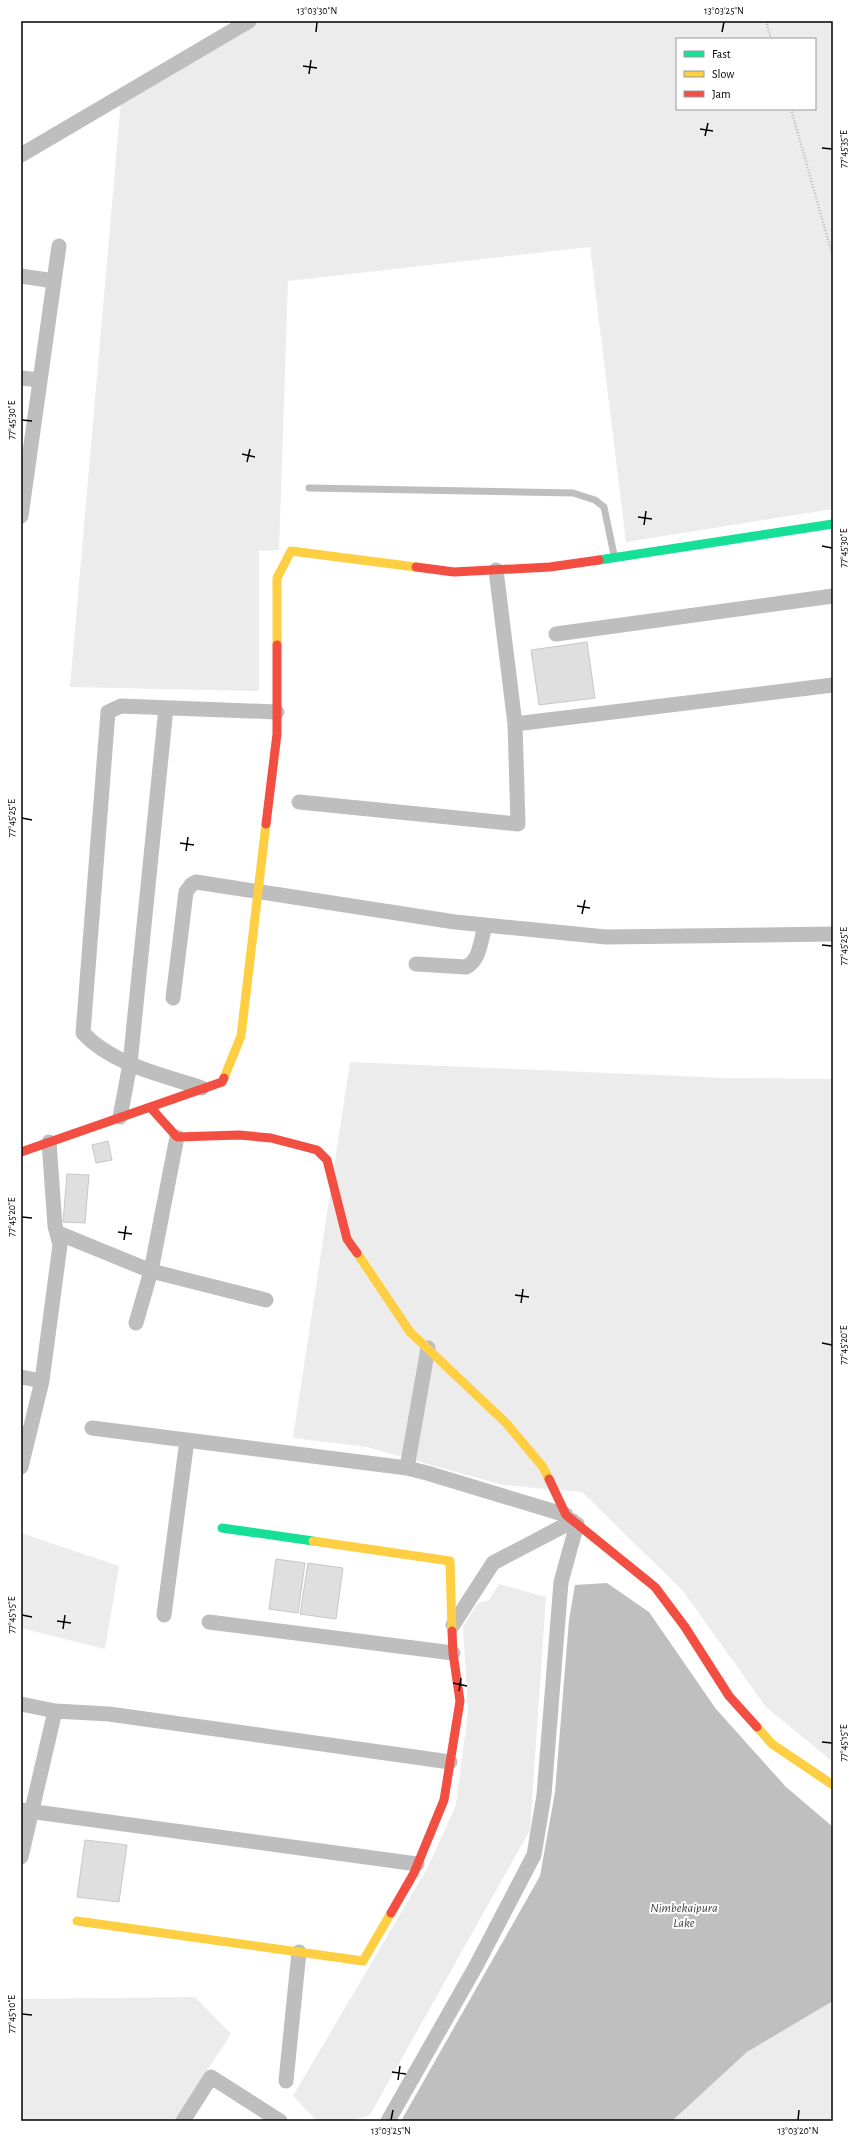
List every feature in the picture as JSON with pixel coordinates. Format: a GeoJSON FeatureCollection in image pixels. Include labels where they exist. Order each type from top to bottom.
{"type":"FeatureCollection","features":[{"type":"Feature","properties":{"kind":"street"},"geometry":{"type":"LineString","coordinates":[[21,155],[249,21]]}},
{"type":"Feature","properties":{"kind":"street"},"geometry":{"type":"LineString","coordinates":[[21,516],[23,483],[40,380],[59,246]]}},
{"type":"Feature","properties":{"kind":"street"},"geometry":{"type":"LineString","coordinates":[[21,276],[54,281]]}},
{"type":"Feature","properties":{"kind":"street"},"geometry":{"type":"LineString","coordinates":[[21,378],[40,380]]}},
{"type":"Feature","properties":{"kind":"street"},"geometry":{"type":"LineString","coordinates":[[21,1152],[222,1082],[241,1036],[277,734],[277,578],[291,551],[454,572],[496,570],[550,567],[614,559],[833,524]]}},
{"type":"Feature","properties":{"kind":"street"},"geometry":{"type":"LineString","coordinates":[[299,802],[518,824],[515,724],[496,570]]}},
{"type":"Feature","properties":{"kind":"street"},"geometry":{"type":"LineString","coordinates":[[556,634],[833,596]]}},
{"type":"Feature","properties":{"kind":"street"},"geometry":{"type":"LineString","coordinates":[[515,724],[833,685]]}},
{"type":"Feature","properties":{"kind":"street"},"geometry":{"type":"LineString","coordinates":[[202,1088],[130,1064],[91,1042],[83,1033],[108,712],[121,706],[277,712]]}},
{"type":"Feature","properties":{"kind":"street"},"geometry":{"type":"LineString","coordinates":[[120,1117],[130,1064],[166,708]]}},
{"type":"Feature","properties":{"kind":"street"},"geometry":{"type":"LineString","coordinates":[[173,998],[186,892],[190,885],[196,882],[485,925],[606,937],[833,934]]}},
{"type":"Feature","properties":{"kind":"street"},"geometry":{"type":"LineString","coordinates":[[416,964],[466,968],[476,959],[485,925]]}},
{"type":"Feature","properties":{"kind":"street"},"geometry":{"type":"LineString","coordinates":[[150,1107],[177,1137],[239,1135],[271,1138],[317,1150],[327,1160],[345,1225],[347,1239],[410,1332],[506,1423],[543,1467],[572,1520],[561,1582],[544,1796],[534,1855],[476,1966],[388,2121]]}},
{"type":"Feature","properties":{"kind":"street"},"geometry":{"type":"LineString","coordinates":[[136,1324],[151,1271],[177,1137]]}},
{"type":"Feature","properties":{"kind":"street"},"geometry":{"type":"LineString","coordinates":[[21,1467],[42,1381],[60,1245],[56,1226],[49,1142]]}},
{"type":"Feature","properties":{"kind":"street"},"geometry":{"type":"LineString","coordinates":[[58,1233],[151,1271],[266,1300]]}},
{"type":"Feature","properties":{"kind":"street"},"geometry":{"type":"LineString","coordinates":[[407,1468],[428,1348]]}},
{"type":"Feature","properties":{"kind":"street"},"geometry":{"type":"LineString","coordinates":[[21,1377],[42,1381]]}},
{"type":"Feature","properties":{"kind":"street"},"geometry":{"type":"LineString","coordinates":[[92,1428],[407,1468],[427,1473],[572,1520],[655,1587],[685,1627],[729,1696],[772,1744],[833,1785]]}},
{"type":"Feature","properties":{"kind":"street"},"geometry":{"type":"LineString","coordinates":[[164,1615],[187,1440]]}},
{"type":"Feature","properties":{"kind":"street"},"geometry":{"type":"LineString","coordinates":[[453,1625],[493,1563],[572,1520]]}},
{"type":"Feature","properties":{"kind":"street"},"geometry":{"type":"LineString","coordinates":[[77,1921],[363,1961],[417,1864],[444,1800],[460,1701],[453,1653],[450,1561],[222,1528]]}},
{"type":"Feature","properties":{"kind":"street"},"geometry":{"type":"LineString","coordinates":[[209,1622],[453,1653]]}},
{"type":"Feature","properties":{"kind":"street"},"geometry":{"type":"LineString","coordinates":[[21,1704],[54,1711],[109,1714],[450,1762]]}},
{"type":"Feature","properties":{"kind":"street"},"geometry":{"type":"LineString","coordinates":[[21,1857],[26,1811],[54,1711]]}},
{"type":"Feature","properties":{"kind":"street"},"geometry":{"type":"LineString","coordinates":[[26,1811],[89,1818],[417,1864]]}},
{"type":"Feature","properties":{"kind":"street"},"geometry":{"type":"LineString","coordinates":[[286,2081],[299,1952]]}},
{"type":"Feature","properties":{"kind":"street"},"geometry":{"type":"LineString","coordinates":[[183,2121],[211,2077],[280,2121]]}},
{"type":"Feature","properties":{"kind":"lane"},"geometry":{"type":"LineString","coordinates":[[308,488],[573,493],[595,500],[604,507],[614,559]]}},
{"type":"Feature","properties":{"kind":"path"},"geometry":{"type":"LineString","coordinates":[[766,21],[771,38]]}},
{"type":"Feature","properties":{"kind":"path"},"geometry":{"type":"LineString","coordinates":[[791,110],[833,257]]}},
{"type":"Feature","properties":{"kind":"shaded area"},"geometry":{"type":"Polygon","coordinates":[[[260,21],[833,21],[833,509],[626,542],[590,247],[288,281],[279,550],[259,551],[259,691],[70,687],[121,101],[260,21]]]}},
{"type":"Feature","properties":{"kind":"shaded area"},"geometry":{"type":"Polygon","coordinates":[[[350,1062],[727,1078],[833,1079],[833,1335],[830,1339],[833,1341],[833,1762],[766,1707],[683,1591],[582,1492],[503,1485],[367,1447],[293,1438],[350,1062]]]}},
{"type":"Feature","properties":{"kind":"shaded area"},"geometry":{"type":"Polygon","coordinates":[[[21,1533],[119,1566],[105,1649],[21,1628],[21,1533]]]}},
{"type":"Feature","properties":{"kind":"shaded area"},"geometry":{"type":"Polygon","coordinates":[[[499,1584],[546,1597],[530,1830],[370,2115],[350,2121],[317,2121],[293,2096],[428,1867],[456,1805],[468,1712],[463,1627],[478,1603],[489,1600],[499,1584]]]}},
{"type":"Feature","properties":{"kind":"shaded area"},"geometry":{"type":"Polygon","coordinates":[[[195,1997],[231,2034],[174,2121],[21,2121],[21,1999],[195,1997]]]}},
{"type":"Feature","properties":{"kind":"shaded area"},"geometry":{"type":"Polygon","coordinates":[[[833,2001],[833,2121],[672,2121],[747,2052],[833,2001]]]}},
{"type":"Feature","properties":{"kind":"water","name":"Nimbekaipura Lake"},"geometry":{"type":"Polygon","coordinates":[[[607,1583],[649,1612],[716,1709],[786,1787],[833,1827],[833,2001],[747,2052],[672,2121],[401,2121],[540,1876],[555,1792],[569,1620],[575,1585],[607,1583]]]}},
{"type":"Feature","properties":{"kind":"building"},"geometry":{"type":"Polygon","coordinates":[[[587,642],[595,698],[539,705],[531,650],[587,642]]]}},
{"type":"Feature","properties":{"kind":"building"},"geometry":{"type":"Polygon","coordinates":[[[108,1141],[112,1160],[96,1163],[92,1145],[108,1141]]]}},
{"type":"Feature","properties":{"kind":"building"},"geometry":{"type":"Polygon","coordinates":[[[67,1174],[89,1175],[85,1223],[63,1222],[67,1174]]]}},
{"type":"Feature","properties":{"kind":"building"},"geometry":{"type":"Polygon","coordinates":[[[276,1559],[305,1563],[298,1613],[269,1609],[276,1559]]]}},
{"type":"Feature","properties":{"kind":"building"},"geometry":{"type":"Polygon","coordinates":[[[308,1563],[343,1568],[336,1619],[300,1614],[308,1563]]]}},
{"type":"Feature","properties":{"kind":"building"},"geometry":{"type":"Polygon","coordinates":[[[85,1840],[127,1845],[119,1902],[77,1897],[85,1840]]]}},
{"type":"Feature","properties":{"kind":"traffic: fast"},"geometry":{"type":"LineString","coordinates":[[599,560],[833,524]]}},
{"type":"Feature","properties":{"kind":"traffic: fast"},"geometry":{"type":"LineString","coordinates":[[222,1528],[313,1541]]}},
{"type":"Feature","properties":{"kind":"traffic: slow"},"geometry":{"type":"LineString","coordinates":[[277,645],[277,578],[291,551],[416,567]]}},
{"type":"Feature","properties":{"kind":"traffic: slow"},"geometry":{"type":"LineString","coordinates":[[224,1078],[241,1036],[266,824]]}},
{"type":"Feature","properties":{"kind":"traffic: slow"},"geometry":{"type":"LineString","coordinates":[[357,1253],[410,1332],[506,1423],[543,1467],[549,1479]]}},
{"type":"Feature","properties":{"kind":"traffic: slow"},"geometry":{"type":"LineString","coordinates":[[313,1541],[450,1561],[452,1631]]}},
{"type":"Feature","properties":{"kind":"traffic: slow"},"geometry":{"type":"LineString","coordinates":[[757,1727],[772,1744],[833,1785]]}},
{"type":"Feature","properties":{"kind":"traffic: slow"},"geometry":{"type":"LineString","coordinates":[[77,1921],[363,1961],[391,1913]]}},
{"type":"Feature","properties":{"kind":"traffic: jam"},"geometry":{"type":"LineString","coordinates":[[416,567],[454,572],[550,567],[599,560]]}},
{"type":"Feature","properties":{"kind":"traffic: jam"},"geometry":{"type":"LineString","coordinates":[[266,824],[277,734],[277,645]]}},
{"type":"Feature","properties":{"kind":"traffic: jam"},"geometry":{"type":"LineString","coordinates":[[21,1152],[222,1082],[224,1078]]}},
{"type":"Feature","properties":{"kind":"traffic: jam"},"geometry":{"type":"LineString","coordinates":[[150,1107],[177,1137],[239,1135],[271,1138],[317,1150],[327,1160],[347,1239],[357,1253]]}},
{"type":"Feature","properties":{"kind":"traffic: jam"},"geometry":{"type":"LineString","coordinates":[[549,1479],[566,1515],[655,1587],[685,1627],[729,1696],[757,1727]]}},
{"type":"Feature","properties":{"kind":"traffic: jam"},"geometry":{"type":"LineString","coordinates":[[391,1913],[414,1873],[444,1800],[460,1701],[453,1653],[452,1631]]}}]}
